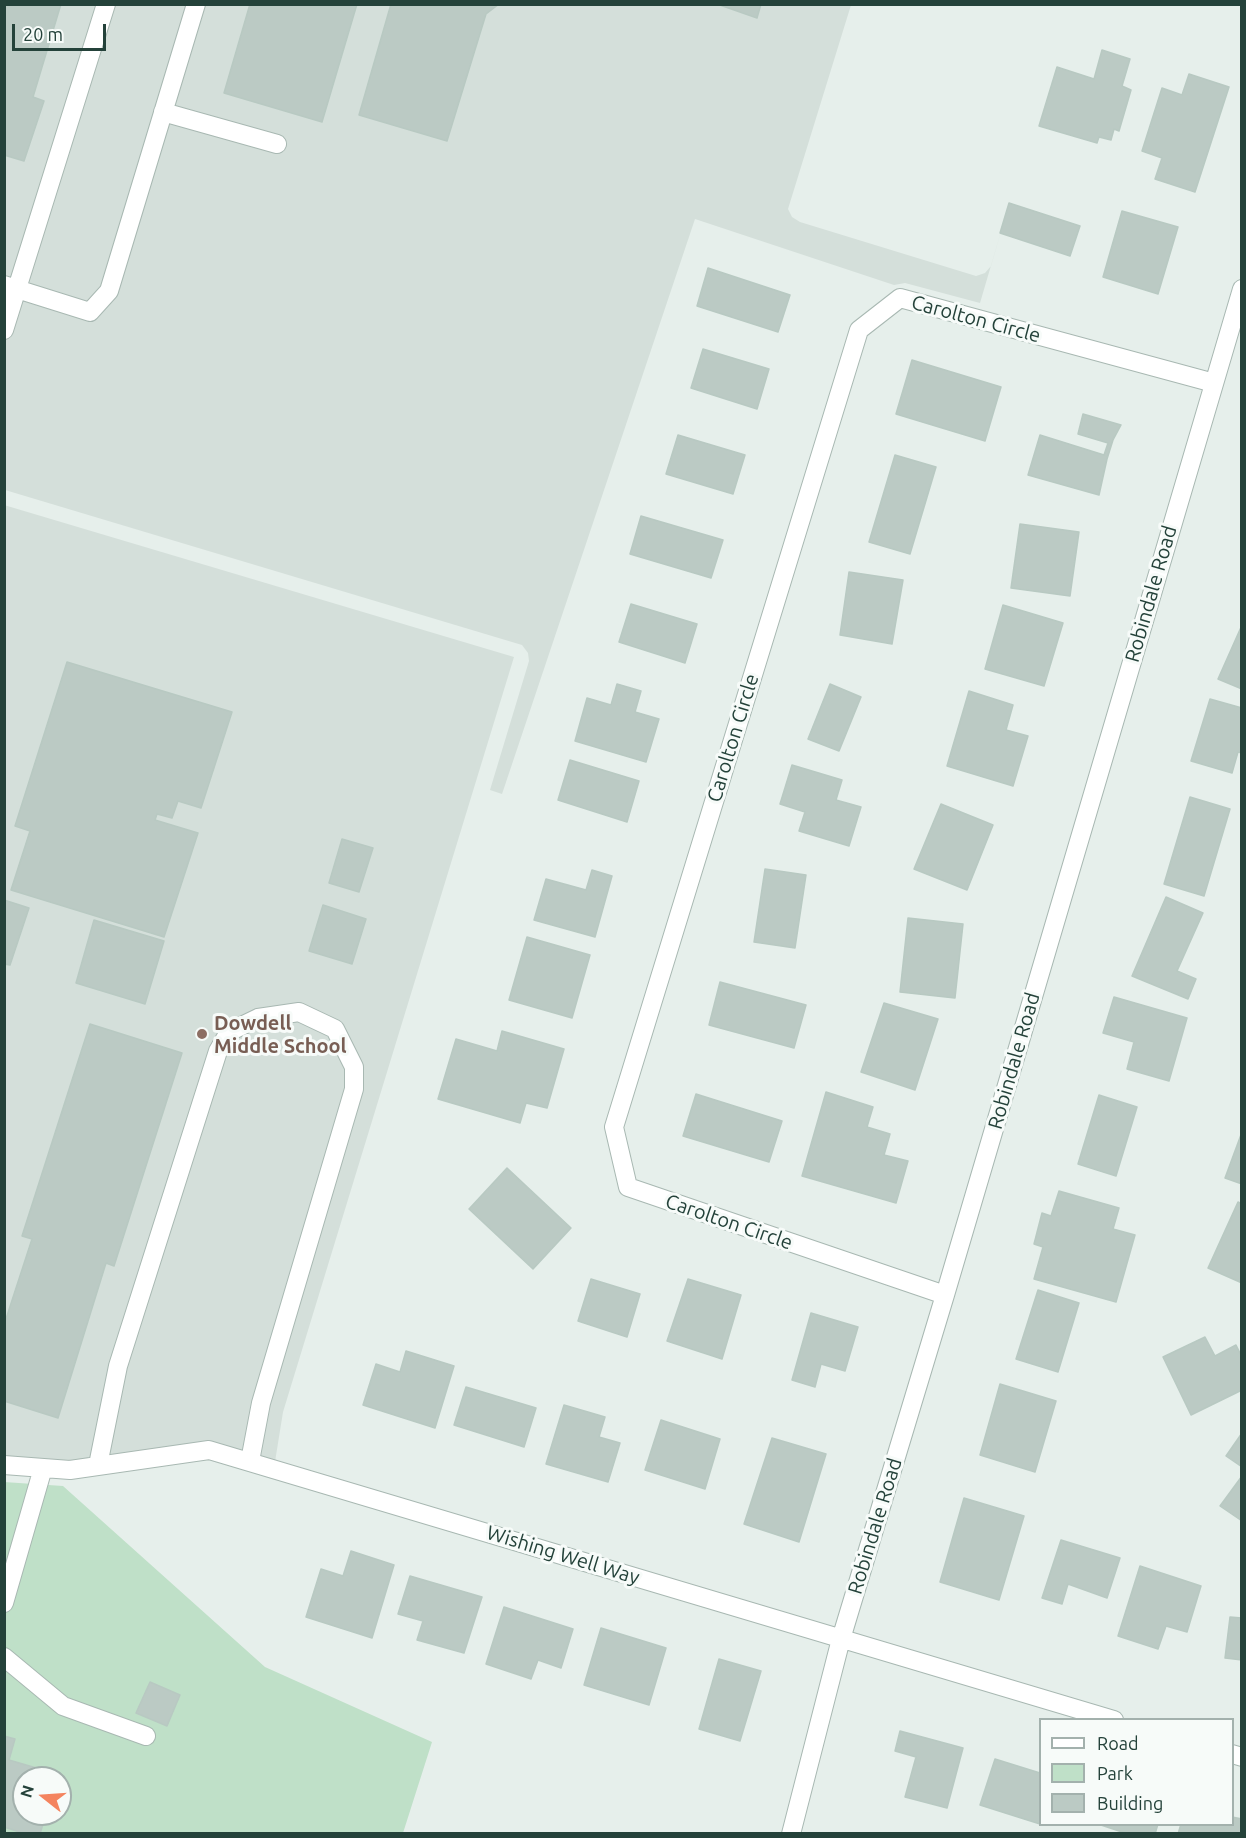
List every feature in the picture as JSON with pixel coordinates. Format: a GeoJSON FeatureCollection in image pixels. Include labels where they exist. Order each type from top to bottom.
{"type":"FeatureCollection","features":[{"type":"Feature","properties":{"kind":"street"},"geometry":{"type":"LineString","coordinates":[[4,330],[11,287],[106,4]]}},
{"type":"Feature","properties":{"kind":"street"},"geometry":{"type":"LineString","coordinates":[[11,287],[90,312],[109,291],[196,4]]}},
{"type":"Feature","properties":{"kind":"street"},"geometry":{"type":"LineString","coordinates":[[163,112],[277,144]]}},
{"type":"Feature","properties":{"kind":"street","name":"Robindale Road"},"geometry":{"type":"LineString","coordinates":[[791,1833],[841,1640],[1242,289]]}},
{"type":"Feature","properties":{"kind":"street","name":"Carolton Circle"},"geometry":{"type":"LineString","coordinates":[[945,1295],[627,1187],[614,1127],[859,330],[900,298],[1214,383]]}},
{"type":"Feature","properties":{"kind":"street"},"geometry":{"type":"LineString","coordinates":[[98,1465],[118,1366],[218,1051],[229,1032],[258,1018],[299,1012],[334,1029],[354,1067],[354,1089],[261,1403],[250,1461]]}},
{"type":"Feature","properties":{"kind":"street","name":"Wishing Well Way"},"geometry":{"type":"LineString","coordinates":[[4,1466],[70,1470],[209,1450],[841,1640],[1111,1718]]}},
{"type":"Feature","properties":{"kind":"street"},"geometry":{"type":"LineString","coordinates":[[4,1603],[43,1468]]}},
{"type":"Feature","properties":{"kind":"street"},"geometry":{"type":"LineString","coordinates":[[4,1657],[63,1706],[146,1737]]}},
{"type":"Feature","properties":{"kind":"shaded area"},"geometry":{"type":"Polygon","coordinates":[[[4,5],[851,5],[788,209],[792,217],[800,222],[976,276],[985,273],[991,266],[980,303],[905,283],[894,285],[695,219],[502,794],[490,790],[529,661],[528,653],[522,645],[5,490],[4,5]]]}},
{"type":"Feature","properties":{"kind":"shaded area","name":"Dowdell Middle School"},"geometry":{"type":"Polygon","coordinates":[[[4,505],[514,657],[283,1412],[274,1468],[209,1450],[98,1465],[5,1465],[4,505]]]}},
{"type":"Feature","properties":{"kind":"green space"},"geometry":{"type":"Polygon","coordinates":[[[4,1482],[63,1486],[265,1667],[432,1742],[403,1833],[5,1833],[4,1482]]]}},
{"type":"Feature","properties":{"kind":"building"},"geometry":{"type":"Polygon","coordinates":[[[4,4],[61,4],[33,97],[44,101],[24,161],[4,155],[4,4]]]}},
{"type":"Feature","properties":{"kind":"building"},"geometry":{"type":"Polygon","coordinates":[[[250,4],[357,4],[322,122],[224,93],[250,4]]]}},
{"type":"Feature","properties":{"kind":"building"},"geometry":{"type":"Polygon","coordinates":[[[391,4],[499,4],[486,14],[447,141],[359,115],[391,4]]]}},
{"type":"Feature","properties":{"kind":"building"},"geometry":{"type":"Polygon","coordinates":[[[717,4],[761,4],[757,18],[717,4]]]}},
{"type":"Feature","properties":{"kind":"building"},"geometry":{"type":"Polygon","coordinates":[[[1102,50],[1130,59],[1122,86],[1131,90],[1119,131],[1114,129],[1111,140],[1099,137],[1097,143],[1039,126],[1057,67],[1094,79],[1102,50]]]}},
{"type":"Feature","properties":{"kind":"building"},"geometry":{"type":"Polygon","coordinates":[[[1189,74],[1229,87],[1195,192],[1155,179],[1162,158],[1142,151],[1162,88],[1182,95],[1189,74]]]}},
{"type":"Feature","properties":{"kind":"building"},"geometry":{"type":"Polygon","coordinates":[[[1009,203],[1080,226],[1070,256],[1000,233],[1009,203]]]}},
{"type":"Feature","properties":{"kind":"building"},"geometry":{"type":"Polygon","coordinates":[[[1122,211],[1178,227],[1158,294],[1103,277],[1122,211]]]}},
{"type":"Feature","properties":{"kind":"building"},"geometry":{"type":"Polygon","coordinates":[[[708,268],[790,295],[778,332],[697,306],[708,268]]]}},
{"type":"Feature","properties":{"kind":"building"},"geometry":{"type":"Polygon","coordinates":[[[703,349],[769,369],[757,409],[691,388],[703,349]]]}},
{"type":"Feature","properties":{"kind":"building"},"geometry":{"type":"Polygon","coordinates":[[[912,360],[1001,387],[985,441],[896,414],[912,360]]]}},
{"type":"Feature","properties":{"kind":"building"},"geometry":{"type":"Polygon","coordinates":[[[1083,414],[1121,425],[1107,459],[1099,495],[1028,475],[1040,435],[1104,455],[1108,443],[1078,434],[1083,414]]]}},
{"type":"Feature","properties":{"kind":"building"},"geometry":{"type":"Polygon","coordinates":[[[678,435],[745,455],[733,494],[666,474],[678,435]]]}},
{"type":"Feature","properties":{"kind":"building"},"geometry":{"type":"Polygon","coordinates":[[[895,455],[936,467],[910,554],[869,542],[895,455]]]}},
{"type":"Feature","properties":{"kind":"building"},"geometry":{"type":"Polygon","coordinates":[[[641,516],[723,540],[711,578],[630,554],[641,516]]]}},
{"type":"Feature","properties":{"kind":"building"},"geometry":{"type":"Polygon","coordinates":[[[1020,524],[1079,532],[1070,596],[1011,588],[1020,524]]]}},
{"type":"Feature","properties":{"kind":"building"},"geometry":{"type":"Polygon","coordinates":[[[849,572],[903,580],[892,644],[840,635],[849,572]]]}},
{"type":"Feature","properties":{"kind":"building"},"geometry":{"type":"Polygon","coordinates":[[[631,604],[697,624],[685,663],[619,642],[631,604]]]}},
{"type":"Feature","properties":{"kind":"building"},"geometry":{"type":"Polygon","coordinates":[[[1003,605],[1063,623],[1044,686],[985,669],[1003,605]]]}},
{"type":"Feature","properties":{"kind":"building"},"geometry":{"type":"Polygon","coordinates":[[[1242,625],[1242,689],[1218,679],[1242,625]]]}},
{"type":"Feature","properties":{"kind":"building"},"geometry":{"type":"Polygon","coordinates":[[[67,662],[232,712],[201,808],[178,801],[172,818],[157,814],[155,820],[198,833],[164,937],[11,890],[30,831],[15,826],[67,662]]]}},
{"type":"Feature","properties":{"kind":"building"},"geometry":{"type":"Polygon","coordinates":[[[617,684],[641,691],[635,712],[659,719],[646,762],[575,741],[587,698],[611,705],[617,684]]]}},
{"type":"Feature","properties":{"kind":"building"},"geometry":{"type":"Polygon","coordinates":[[[830,684],[861,697],[839,751],[808,739],[830,684]]]}},
{"type":"Feature","properties":{"kind":"building"},"geometry":{"type":"Polygon","coordinates":[[[969,691],[1013,705],[1006,730],[1028,736],[1013,786],[947,766],[969,691]]]}},
{"type":"Feature","properties":{"kind":"building"},"geometry":{"type":"Polygon","coordinates":[[[1210,699],[1242,708],[1242,753],[1238,752],[1232,773],[1191,761],[1210,699]]]}},
{"type":"Feature","properties":{"kind":"building"},"geometry":{"type":"Polygon","coordinates":[[[570,760],[639,781],[627,822],[558,800],[570,760]]]}},
{"type":"Feature","properties":{"kind":"building"},"geometry":{"type":"Polygon","coordinates":[[[792,765],[842,780],[836,800],[861,807],[849,846],[799,831],[805,812],[780,804],[792,765]]]}},
{"type":"Feature","properties":{"kind":"building"},"geometry":{"type":"Polygon","coordinates":[[[1190,797],[1230,809],[1204,896],[1164,884],[1190,797]]]}},
{"type":"Feature","properties":{"kind":"building"},"geometry":{"type":"Polygon","coordinates":[[[941,804],[993,825],[967,890],[914,869],[941,804]]]}},
{"type":"Feature","properties":{"kind":"building"},"geometry":{"type":"Polygon","coordinates":[[[342,839],[373,848],[359,892],[329,883],[342,839]]]}},
{"type":"Feature","properties":{"kind":"building"},"geometry":{"type":"Polygon","coordinates":[[[765,869],[806,875],[795,948],[754,942],[765,869]]]}},
{"type":"Feature","properties":{"kind":"building"},"geometry":{"type":"Polygon","coordinates":[[[592,870],[612,876],[595,937],[534,920],[546,879],[586,890],[592,870]]]}},
{"type":"Feature","properties":{"kind":"building"},"geometry":{"type":"Polygon","coordinates":[[[1166,897],[1203,913],[1177,971],[1196,979],[1188,999],[1132,976],[1166,897]]]}},
{"type":"Feature","properties":{"kind":"building"},"geometry":{"type":"Polygon","coordinates":[[[4,900],[29,908],[10,965],[4,964],[4,900]]]}},
{"type":"Feature","properties":{"kind":"building"},"geometry":{"type":"Polygon","coordinates":[[[323,905],[366,919],[352,964],[309,951],[323,905]]]}},
{"type":"Feature","properties":{"kind":"building"},"geometry":{"type":"Polygon","coordinates":[[[908,918],[963,924],[955,998],[900,992],[908,918]]]}},
{"type":"Feature","properties":{"kind":"building"},"geometry":{"type":"Polygon","coordinates":[[[94,920],[164,941],[145,1004],[76,983],[94,920]]]}},
{"type":"Feature","properties":{"kind":"building"},"geometry":{"type":"Polygon","coordinates":[[[527,937],[590,955],[572,1018],[509,1000],[527,937]]]}},
{"type":"Feature","properties":{"kind":"building"},"geometry":{"type":"Polygon","coordinates":[[[720,982],[806,1005],[794,1048],[709,1025],[720,982]]]}},
{"type":"Feature","properties":{"kind":"building"},"geometry":{"type":"Polygon","coordinates":[[[1114,997],[1187,1018],[1169,1081],[1127,1069],[1134,1042],[1103,1033],[1114,997]]]}},
{"type":"Feature","properties":{"kind":"building"},"geometry":{"type":"Polygon","coordinates":[[[884,1003],[938,1019],[915,1090],[861,1072],[884,1003]]]}},
{"type":"Feature","properties":{"kind":"building"},"geometry":{"type":"Polygon","coordinates":[[[90,1024],[182,1053],[114,1266],[106,1263],[58,1418],[4,1401],[4,1325],[32,1239],[22,1236],[90,1024]]]}},
{"type":"Feature","properties":{"kind":"building"},"geometry":{"type":"Polygon","coordinates":[[[502,1031],[564,1049],[547,1108],[526,1103],[520,1123],[438,1099],[456,1039],[497,1051],[502,1031]]]}},
{"type":"Feature","properties":{"kind":"building"},"geometry":{"type":"Polygon","coordinates":[[[826,1092],[873,1107],[867,1127],[890,1134],[884,1155],[908,1161],[896,1203],[802,1176],[826,1092]]]}},
{"type":"Feature","properties":{"kind":"building"},"geometry":{"type":"Polygon","coordinates":[[[696,1094],[782,1121],[769,1162],[683,1136],[696,1094]]]}},
{"type":"Feature","properties":{"kind":"building"},"geometry":{"type":"Polygon","coordinates":[[[1099,1095],[1137,1107],[1116,1176],[1078,1164],[1099,1095]]]}},
{"type":"Feature","properties":{"kind":"building"},"geometry":{"type":"Polygon","coordinates":[[[1242,1132],[1242,1184],[1225,1178],[1242,1132]]]}},
{"type":"Feature","properties":{"kind":"building"},"geometry":{"type":"Polygon","coordinates":[[[507,1168],[571,1228],[533,1269],[469,1209],[507,1168]]]}},
{"type":"Feature","properties":{"kind":"building"},"geometry":{"type":"Polygon","coordinates":[[[1059,1191],[1119,1208],[1113,1229],[1135,1235],[1116,1302],[1034,1279],[1043,1247],[1034,1244],[1042,1213],[1051,1216],[1059,1191]]]}},
{"type":"Feature","properties":{"kind":"building"},"geometry":{"type":"Polygon","coordinates":[[[1238,1202],[1242,1204],[1242,1283],[1208,1268],[1238,1202]]]}},
{"type":"Feature","properties":{"kind":"building"},"geometry":{"type":"Polygon","coordinates":[[[591,1279],[640,1294],[627,1337],[578,1321],[591,1279]]]}},
{"type":"Feature","properties":{"kind":"building"},"geometry":{"type":"Polygon","coordinates":[[[688,1279],[741,1295],[722,1359],[667,1341],[688,1279]]]}},
{"type":"Feature","properties":{"kind":"building"},"geometry":{"type":"Polygon","coordinates":[[[1038,1290],[1079,1303],[1058,1372],[1016,1359],[1038,1290]]]}},
{"type":"Feature","properties":{"kind":"building"},"geometry":{"type":"Polygon","coordinates":[[[811,1313],[858,1327],[845,1371],[821,1364],[815,1387],[792,1380],[811,1313]]]}},
{"type":"Feature","properties":{"kind":"building"},"geometry":{"type":"Polygon","coordinates":[[[1205,1337],[1215,1356],[1236,1345],[1242,1357],[1242,1390],[1191,1415],[1163,1357],[1205,1337]]]}},
{"type":"Feature","properties":{"kind":"building"},"geometry":{"type":"Polygon","coordinates":[[[406,1351],[454,1366],[435,1428],[363,1405],[376,1364],[400,1372],[406,1351]]]}},
{"type":"Feature","properties":{"kind":"building"},"geometry":{"type":"Polygon","coordinates":[[[1000,1384],[1056,1401],[1035,1472],[980,1455],[1000,1384]]]}},
{"type":"Feature","properties":{"kind":"building"},"geometry":{"type":"Polygon","coordinates":[[[466,1387],[536,1408],[524,1447],[454,1425],[466,1387]]]}},
{"type":"Feature","properties":{"kind":"building"},"geometry":{"type":"Polygon","coordinates":[[[564,1405],[605,1417],[599,1437],[620,1443],[608,1482],[546,1464],[564,1405]]]}},
{"type":"Feature","properties":{"kind":"building"},"geometry":{"type":"Polygon","coordinates":[[[661,1420],[720,1439],[705,1489],[645,1470],[661,1420]]]}},
{"type":"Feature","properties":{"kind":"building"},"geometry":{"type":"Polygon","coordinates":[[[1242,1433],[1242,1467],[1226,1456],[1242,1433]]]}},
{"type":"Feature","properties":{"kind":"building"},"geometry":{"type":"Polygon","coordinates":[[[772,1438],[826,1454],[799,1542],[744,1524],[772,1438]]]}},
{"type":"Feature","properties":{"kind":"building"},"geometry":{"type":"Polygon","coordinates":[[[1242,1476],[1242,1521],[1220,1506],[1242,1476]]]}},
{"type":"Feature","properties":{"kind":"building"},"geometry":{"type":"Polygon","coordinates":[[[964,1498],[1024,1516],[999,1600],[940,1582],[964,1498]]]}},
{"type":"Feature","properties":{"kind":"building"},"geometry":{"type":"Polygon","coordinates":[[[1061,1540],[1120,1558],[1107,1598],[1068,1584],[1062,1604],[1042,1598],[1061,1540]]]}},
{"type":"Feature","properties":{"kind":"building"},"geometry":{"type":"Polygon","coordinates":[[[351,1551],[394,1565],[372,1638],[306,1617],[321,1569],[343,1576],[351,1551]]]}},
{"type":"Feature","properties":{"kind":"building"},"geometry":{"type":"Polygon","coordinates":[[[1140,1566],[1201,1586],[1187,1632],[1166,1626],[1158,1649],[1118,1636],[1140,1566]]]}},
{"type":"Feature","properties":{"kind":"building"},"geometry":{"type":"Polygon","coordinates":[[[410,1576],[482,1597],[464,1653],[417,1640],[423,1621],[398,1614],[410,1576]]]}},
{"type":"Feature","properties":{"kind":"building"},"geometry":{"type":"Polygon","coordinates":[[[504,1607],[573,1629],[561,1668],[538,1660],[531,1679],[486,1664],[504,1607]]]}},
{"type":"Feature","properties":{"kind":"building"},"geometry":{"type":"Polygon","coordinates":[[[1230,1617],[1242,1618],[1242,1660],[1225,1658],[1230,1617]]]}},
{"type":"Feature","properties":{"kind":"building"},"geometry":{"type":"Polygon","coordinates":[[[601,1628],[666,1648],[649,1705],[584,1685],[601,1628]]]}},
{"type":"Feature","properties":{"kind":"building"},"geometry":{"type":"Polygon","coordinates":[[[719,1659],[761,1671],[740,1741],[699,1729],[719,1659]]]}},
{"type":"Feature","properties":{"kind":"building"},"geometry":{"type":"Polygon","coordinates":[[[150,1682],[180,1695],[167,1726],[136,1713],[150,1682]]]}},
{"type":"Feature","properties":{"kind":"building"},"geometry":{"type":"Polygon","coordinates":[[[900,1731],[963,1748],[947,1808],[905,1797],[916,1757],[895,1751],[900,1731]]]}},
{"type":"Feature","properties":{"kind":"building"},"geometry":{"type":"Polygon","coordinates":[[[4,1736],[15,1739],[9,1760],[30,1766],[12,1766],[12,1826],[42,1826],[40,1834],[26,1834],[4,1827],[4,1736]]]}},
{"type":"Feature","properties":{"kind":"building"},"geometry":{"type":"Polygon","coordinates":[[[995,1759],[1039,1773],[1039,1824],[980,1805],[995,1759]]]}},
{"type":"Feature","properties":{"kind":"building"},"geometry":{"type":"Polygon","coordinates":[[[1234,1817],[1242,1819],[1242,1834],[1178,1834],[1180,1826],[1234,1826],[1234,1817]]]}},
{"type":"Feature","properties":{"kind":"building"},"geometry":{"type":"Polygon","coordinates":[[[1104,1826],[1157,1826],[1155,1834],[1128,1834],[1104,1826]]]}},
{"type":"Feature","properties":{"kind":"place","name":"Dowdell Middle School"},"geometry":{"type":"Point","coordinates":[202,1034]}}]}
